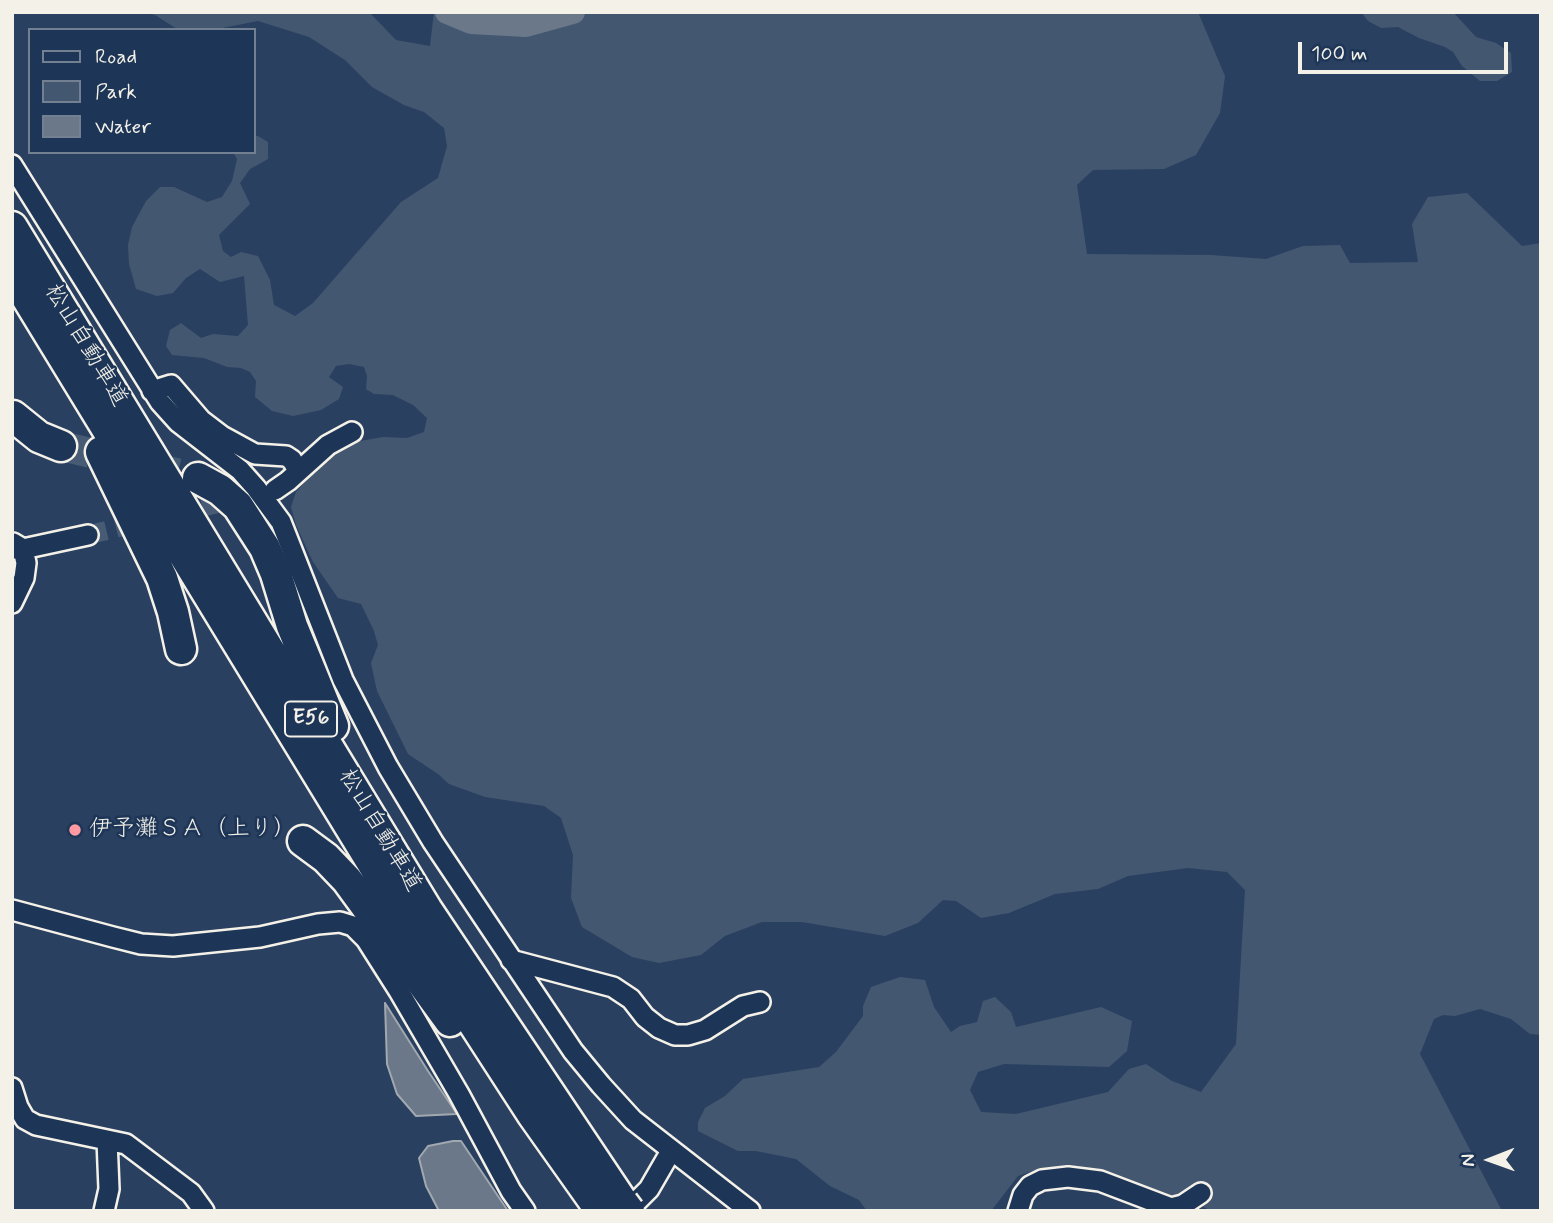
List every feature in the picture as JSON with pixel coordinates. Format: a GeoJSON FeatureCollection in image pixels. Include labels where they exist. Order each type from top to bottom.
{"type":"FeatureCollection","features":[{"type":"Feature","properties":{"kind":"highway","name":"松山自動車道"},"geometry":{"type":"LineString","coordinates":[[12,227],[427,911],[502,1023],[616,1209]]}},
{"type":"Feature","properties":{"kind":"highway","name":"松山自動車道"},"geometry":{"type":"LineString","coordinates":[[12,273],[376,871],[533,1115],[616,1209]]}},
{"type":"Feature","properties":{"kind":"highway"},"geometry":{"type":"LineString","coordinates":[[12,291],[63,377],[162,578],[181,649]]}},
{"type":"Feature","properties":{"kind":"highway"},"geometry":{"type":"LineString","coordinates":[[13,416],[39,437],[61,446]]}},
{"type":"Feature","properties":{"kind":"highway"},"geometry":{"type":"LineString","coordinates":[[198,478],[220,490],[238,506],[265,548],[292,626],[343,749],[373,805],[474,970],[502,1023]]}},
{"type":"Feature","properties":{"kind":"highway"},"geometry":{"type":"LineString","coordinates":[[303,841],[326,858],[347,880],[501,1088],[616,1209]]}},
{"type":"Feature","properties":{"kind":"street"},"geometry":{"type":"LineString","coordinates":[[12,165],[152,391],[178,422],[240,470],[281,522],[343,680],[388,767],[433,842],[573,1051],[633,1120],[750,1211]]}},
{"type":"Feature","properties":{"kind":"street"},"geometry":{"type":"LineString","coordinates":[[152,391],[172,385],[201,420],[222,436],[255,454],[286,456],[292,460],[298,471]]}},
{"type":"Feature","properties":{"kind":"street"},"geometry":{"type":"LineString","coordinates":[[275,490],[328,445],[352,432]]}},
{"type":"Feature","properties":{"kind":"street"},"geometry":{"type":"LineString","coordinates":[[12,603],[24,578],[26,563],[16,547],[88,535]]}},
{"type":"Feature","properties":{"kind":"street"},"geometry":{"type":"LineString","coordinates":[[12,910],[122,940],[173,946],[260,937],[318,923],[340,922],[353,926],[366,939],[399,991],[524,1211]]}},
{"type":"Feature","properties":{"kind":"street"},"geometry":{"type":"LineString","coordinates":[[510,960],[613,986],[631,999],[645,1017],[674,1035],[688,1035],[705,1030],[743,1006],[760,1002]]}},
{"type":"Feature","properties":{"kind":"street"},"geometry":{"type":"LineString","coordinates":[[12,1088],[25,1119],[36,1125],[125,1144],[191,1193],[204,1211]]}},
{"type":"Feature","properties":{"kind":"street"},"geometry":{"type":"LineString","coordinates":[[104,1211],[109,1189],[107,1140]]}},
{"type":"Feature","properties":{"kind":"street"},"geometry":{"type":"LineString","coordinates":[[616,1209],[649,1189],[671,1151]]}},
{"type":"Feature","properties":{"kind":"street"},"geometry":{"type":"LineString","coordinates":[[1018,1211],[1023,1195],[1030,1185],[1042,1180],[1069,1177],[1100,1181],[1171,1208],[1183,1205],[1200,1193]]}},
{"type":"Feature","properties":{"kind":"green space"},"geometry":{"type":"Polygon","coordinates":[[[142,12],[369,12],[396,40],[430,46],[434,12],[1198,12],[1225,76],[1220,113],[1196,155],[1164,169],[1093,170],[1077,185],[1087,254],[1211,255],[1266,259],[1303,246],[1340,245],[1350,263],[1418,262],[1412,224],[1428,197],[1467,193],[1522,246],[1541,243],[1541,1035],[1530,1034],[1511,1019],[1480,1009],[1434,1019],[1420,1054],[1502,1211],[1211,1211],[1184,1196],[1161,1196],[1094,1169],[1068,1167],[1036,1170],[1018,1176],[991,1211],[867,1211],[859,1200],[830,1186],[796,1159],[756,1151],[738,1151],[698,1131],[698,1122],[705,1108],[725,1096],[743,1079],[819,1067],[836,1052],[863,1016],[863,1006],[871,987],[900,977],[925,980],[934,1007],[951,1032],[960,1026],[977,1022],[983,1001],[995,997],[1011,1012],[1016,1027],[1101,1007],[1132,1021],[1127,1051],[1109,1067],[1004,1064],[978,1072],[970,1090],[981,1112],[1016,1114],[1108,1092],[1129,1069],[1146,1064],[1172,1081],[1201,1092],[1236,1044],[1245,890],[1227,872],[1188,868],[1128,876],[1098,889],[1055,894],[1009,913],[981,918],[956,901],[943,900],[918,923],[885,936],[802,922],[762,922],[725,936],[701,955],[659,963],[632,957],[582,927],[571,898],[573,855],[561,818],[544,806],[485,797],[449,784],[408,754],[377,691],[371,663],[378,645],[361,604],[338,598],[313,562],[296,525],[291,507],[296,492],[323,462],[349,443],[383,437],[407,438],[424,432],[427,418],[413,405],[393,395],[374,394],[366,389],[367,376],[364,367],[349,364],[336,366],[329,377],[343,387],[339,399],[321,410],[293,416],[272,411],[255,397],[256,381],[250,372],[204,358],[172,355],[166,346],[170,330],[181,323],[201,338],[213,334],[238,336],[248,325],[244,276],[220,282],[200,269],[186,278],[173,293],[157,296],[136,289],[129,264],[128,245],[132,227],[146,201],[160,187],[174,187],[207,202],[222,197],[232,181],[237,159],[234,154],[256,154],[258,136],[268,142],[268,159],[250,169],[240,183],[250,204],[219,235],[223,251],[231,257],[241,252],[258,256],[270,280],[274,305],[295,316],[313,303],[401,202],[438,178],[447,146],[444,128],[424,112],[404,105],[372,87],[345,60],[309,37],[258,21],[222,28],[175,28],[155,15],[142,12]]]}},
{"type":"Feature","properties":{"kind":"green space"},"geometry":{"type":"Polygon","coordinates":[[[1361,12],[1453,12],[1476,37],[1496,43],[1511,53],[1512,72],[1497,81],[1480,81],[1445,47],[1398,27],[1381,28],[1368,21],[1361,12]]]}},
{"type":"Feature","properties":{"kind":"water"},"geometry":{"type":"Polygon","coordinates":[[[385,1003],[457,1114],[416,1116],[397,1094],[387,1064],[385,1003]]]}},
{"type":"Feature","properties":{"kind":"water"},"geometry":{"type":"Polygon","coordinates":[[[461,1141],[508,1211],[439,1211],[426,1186],[419,1158],[428,1146],[461,1141]]]}},
{"type":"Feature","properties":{"kind":"waterway"},"geometry":{"type":"LineString","coordinates":[[447,12],[471,22],[526,25],[573,12]]}},
{"type":"Feature","properties":{"kind":"tunnel"},"geometry":{"type":"LineString","coordinates":[[61,446],[198,478]]}},
{"type":"Feature","properties":{"kind":"tunnel"},"geometry":{"type":"LineString","coordinates":[[174,514],[237,499]]}},
{"type":"Feature","properties":{"kind":"tunnel"},"geometry":{"type":"LineString","coordinates":[[88,535],[145,521]]}},
{"type":"Feature","properties":{"kind":"place","name":"伊予灘ＳＡ（上り）"},"geometry":{"type":"Point","coordinates":[75,830]}}]}
